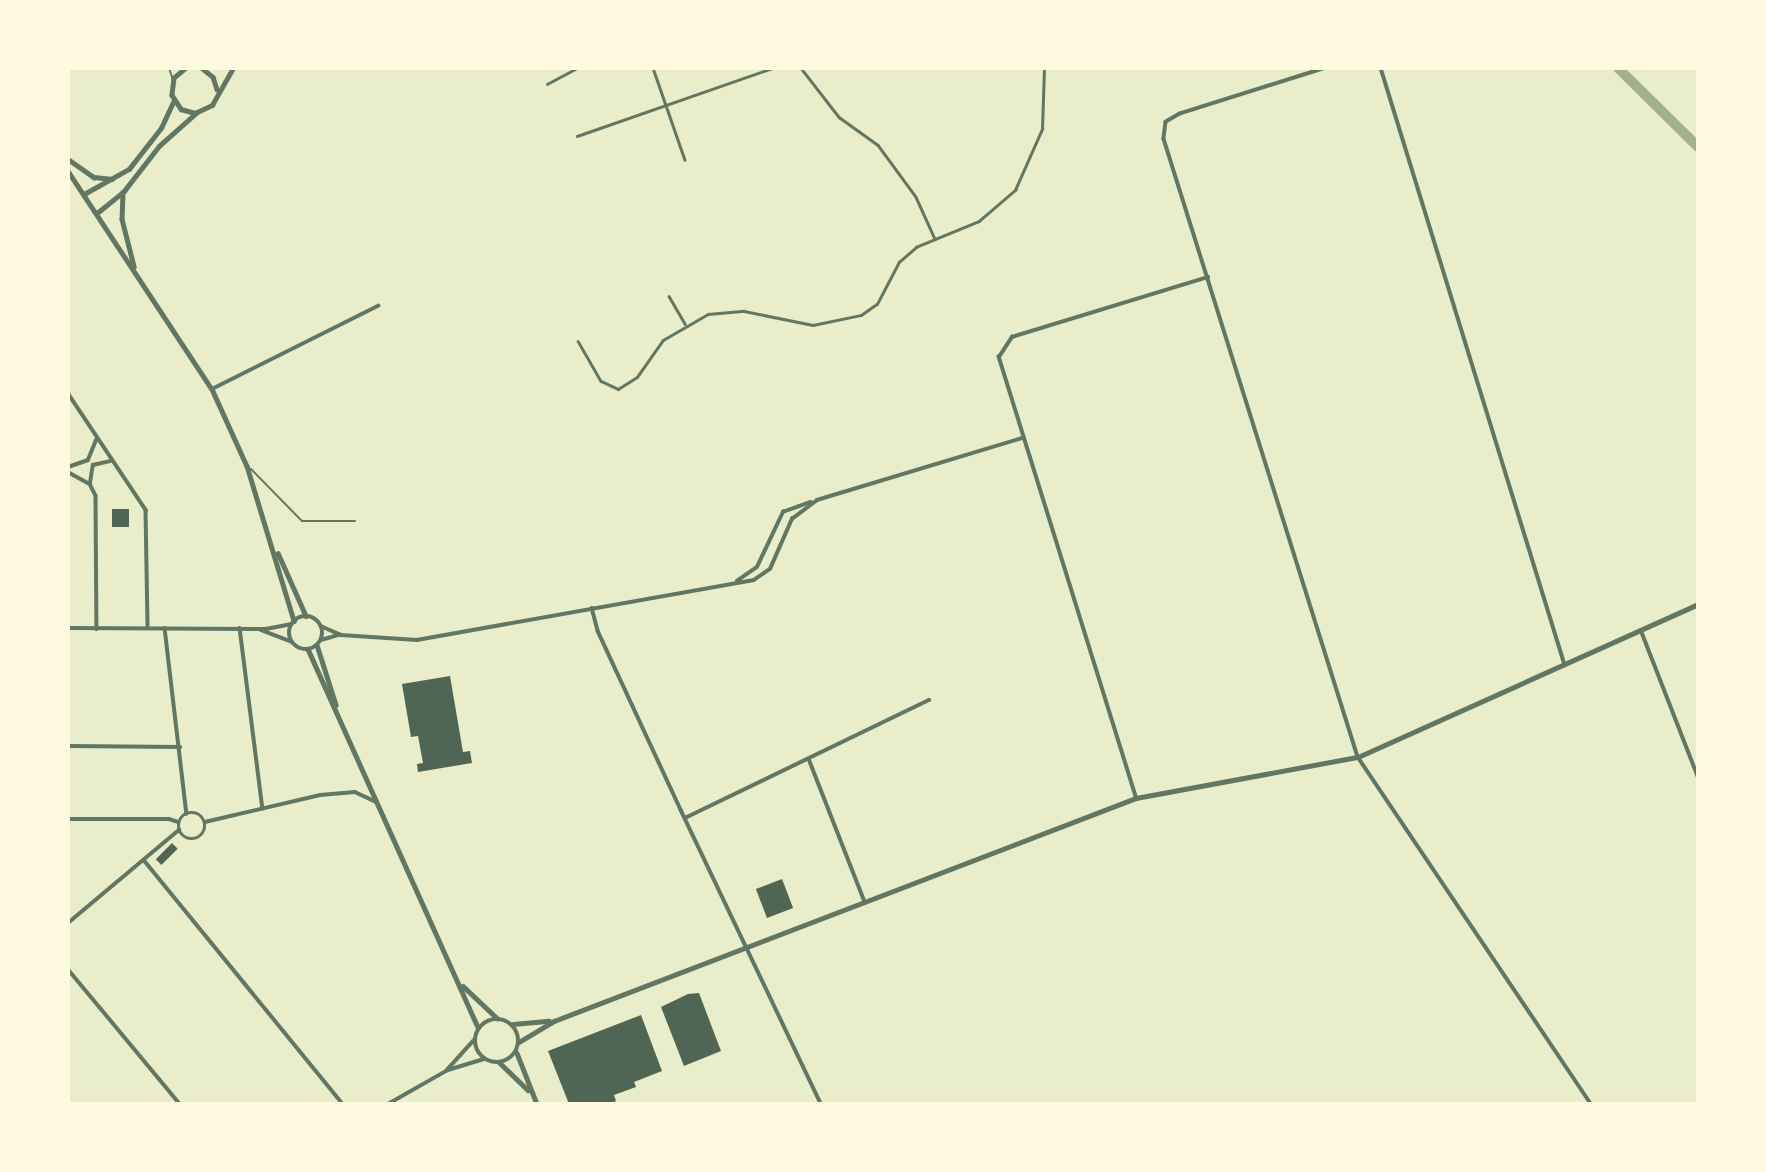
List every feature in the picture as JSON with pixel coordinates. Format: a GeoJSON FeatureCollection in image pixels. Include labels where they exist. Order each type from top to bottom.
{"type":"FeatureCollection","features":[{"type":"Feature","properties":{"kind":"street"},"geometry":{"type":"LineString","coordinates":[[84,194],[117,179],[150,145],[174,100],[173,81],[186,68]]}},
{"type":"Feature","properties":{"kind":"street"},"geometry":{"type":"LineString","coordinates":[[202,68],[213,76],[217,90]]}},
{"type":"Feature","properties":{"kind":"street"},"geometry":{"type":"LineString","coordinates":[[97,213],[124,191],[159,145],[196,113],[212,104],[217,90],[233,68]]}},
{"type":"Feature","properties":{"kind":"street"},"geometry":{"type":"LineString","coordinates":[[547,84],[577,68]]}},
{"type":"Feature","properties":{"kind":"street"},"geometry":{"type":"LineString","coordinates":[[653,68],[685,160]]}},
{"type":"Feature","properties":{"kind":"street"},"geometry":{"type":"LineString","coordinates":[[577,136],[772,68]]}},
{"type":"Feature","properties":{"kind":"street"},"geometry":{"type":"LineString","coordinates":[[801,68],[839,117],[878,145],[916,197],[935,239]]}},
{"type":"Feature","properties":{"kind":"street"},"geometry":{"type":"LineString","coordinates":[[578,341],[601,381],[618,389],[629,386],[663,341],[685,325],[725,311],[765,313],[813,325],[861,315],[877,304],[899,262],[916,247],[979,221],[1015,190],[1042,129],[1044,68]]}},
{"type":"Feature","properties":{"kind":"street"},"geometry":{"type":"LineString","coordinates":[[1326,68],[1180,114],[1166,122],[1164,139],[1358,757],[1591,1104]]}},
{"type":"Feature","properties":{"kind":"street"},"geometry":{"type":"LineString","coordinates":[[1381,68],[1564,665]]}},
{"type":"Feature","properties":{"kind":"street"},"geometry":{"type":"LineString","coordinates":[[174,100],[181,109],[196,113]]}},
{"type":"Feature","properties":{"kind":"street"},"geometry":{"type":"LineString","coordinates":[[68,159],[94,177],[117,179]]}},
{"type":"Feature","properties":{"kind":"street"},"geometry":{"type":"LineString","coordinates":[[68,171],[212,388],[247,466],[271,537],[293,622],[292,642]]}},
{"type":"Feature","properties":{"kind":"street"},"geometry":{"type":"LineString","coordinates":[[124,191],[122,219],[135,270]]}},
{"type":"Feature","properties":{"kind":"street"},"geometry":{"type":"LineString","coordinates":[[1136,798],[999,357],[1005,343],[1208,277]]}},
{"type":"Feature","properties":{"kind":"street"},"geometry":{"type":"LineString","coordinates":[[669,296],[685,325]]}},
{"type":"Feature","properties":{"kind":"street"},"geometry":{"type":"LineString","coordinates":[[212,388],[377,306]]}},
{"type":"Feature","properties":{"kind":"street"},"geometry":{"type":"LineString","coordinates":[[68,393],[146,510],[148,628]]}},
{"type":"Feature","properties":{"kind":"street"},"geometry":{"type":"LineString","coordinates":[[68,469],[88,460],[96,438]]}},
{"type":"Feature","properties":{"kind":"street"},"geometry":{"type":"LineString","coordinates":[[731,583],[757,567],[783,512],[1023,438]]}},
{"type":"Feature","properties":{"kind":"street"},"geometry":{"type":"LineString","coordinates":[[90,484],[93,465],[113,461]]}},
{"type":"Feature","properties":{"kind":"street"},"geometry":{"type":"LineString","coordinates":[[68,469],[90,484],[96,496],[97,629]]}},
{"type":"Feature","properties":{"kind":"street"},"geometry":{"type":"LineString","coordinates":[[271,537],[306,616],[341,635],[416,640],[731,583],[766,574],[792,519],[817,500]]}},
{"type":"Feature","properties":{"kind":"street"},"geometry":{"type":"LineString","coordinates":[[519,1042],[554,1021],[1136,798],[1358,757],[1698,604]]}},
{"type":"Feature","properties":{"kind":"street"},"geometry":{"type":"LineString","coordinates":[[592,608],[598,631],[821,1104]]}},
{"type":"Feature","properties":{"kind":"street"},"geometry":{"type":"LineString","coordinates":[[68,628],[256,629],[293,622],[306,616]]}},
{"type":"Feature","properties":{"kind":"street"},"geometry":{"type":"LineString","coordinates":[[321,626],[319,643],[339,716]]}},
{"type":"Feature","properties":{"kind":"street"},"geometry":{"type":"LineString","coordinates":[[165,628],[187,814]]}},
{"type":"Feature","properties":{"kind":"street"},"geometry":{"type":"LineString","coordinates":[[240,628],[263,809]]}},
{"type":"Feature","properties":{"kind":"street"},"geometry":{"type":"LineString","coordinates":[[256,629],[308,649],[478,1028],[474,1041],[446,1071]]}},
{"type":"Feature","properties":{"kind":"street"},"geometry":{"type":"LineString","coordinates":[[1641,631],[1698,776]]}},
{"type":"Feature","properties":{"kind":"street"},"geometry":{"type":"LineString","coordinates":[[308,649],[341,635]]}},
{"type":"Feature","properties":{"kind":"street"},"geometry":{"type":"LineString","coordinates":[[685,818],[929,701]]}},
{"type":"Feature","properties":{"kind":"street"},"geometry":{"type":"LineString","coordinates":[[68,746],[180,747]]}},
{"type":"Feature","properties":{"kind":"street"},"geometry":{"type":"LineString","coordinates":[[809,759],[866,902]]}},
{"type":"Feature","properties":{"kind":"street"},"geometry":{"type":"LineString","coordinates":[[205,822],[349,792],[376,802]]}},
{"type":"Feature","properties":{"kind":"street"},"geometry":{"type":"LineString","coordinates":[[179,822],[187,814],[198,814],[205,822]]}},
{"type":"Feature","properties":{"kind":"street"},"geometry":{"type":"LineString","coordinates":[[68,819],[169,819],[179,822]]}},
{"type":"Feature","properties":{"kind":"street"},"geometry":{"type":"LineString","coordinates":[[179,822],[180,830],[187,838],[199,837],[205,822]]}},
{"type":"Feature","properties":{"kind":"street"},"geometry":{"type":"LineString","coordinates":[[68,923],[180,830]]}},
{"type":"Feature","properties":{"kind":"street"},"geometry":{"type":"LineString","coordinates":[[144,860],[343,1104]]}},
{"type":"Feature","properties":{"kind":"street"},"geometry":{"type":"LineString","coordinates":[[68,969],[180,1104]]}},
{"type":"Feature","properties":{"kind":"street"},"geometry":{"type":"LineString","coordinates":[[456,978],[475,1002],[498,1018],[512,1024],[554,1021]]}},
{"type":"Feature","properties":{"kind":"street"},"geometry":{"type":"LineString","coordinates":[[478,1028],[498,1018]]}},
{"type":"Feature","properties":{"kind":"street"},"geometry":{"type":"LineString","coordinates":[[512,1024],[519,1042],[517,1052],[537,1104]]}},
{"type":"Feature","properties":{"kind":"street"},"geometry":{"type":"LineString","coordinates":[[474,1041],[484,1059]]}},
{"type":"Feature","properties":{"kind":"street"},"geometry":{"type":"LineString","coordinates":[[500,1063],[517,1052]]}},
{"type":"Feature","properties":{"kind":"street"},"geometry":{"type":"LineString","coordinates":[[388,1104],[446,1071],[484,1059],[500,1063],[531,1093]]}},
{"type":"Feature","properties":{"kind":"lane"},"geometry":{"type":"LineString","coordinates":[[169,68],[173,81]]}},
{"type":"Feature","properties":{"kind":"lane"},"geometry":{"type":"LineString","coordinates":[[247,466],[302,521],[355,521]]}},
{"type":"Feature","properties":{"kind":"building"},"geometry":{"type":"Polygon","coordinates":[[[112,509],[129,509],[129,527],[112,527],[112,509]]]}},
{"type":"Feature","properties":{"kind":"building"},"geometry":{"type":"Polygon","coordinates":[[[450,676],[463,752],[470,751],[472,763],[418,772],[417,764],[423,763],[418,736],[411,737],[402,684],[450,676]]]}},
{"type":"Feature","properties":{"kind":"building"},"geometry":{"type":"Polygon","coordinates":[[[172,843],[178,849],[161,865],[156,859],[172,843]]]}},
{"type":"Feature","properties":{"kind":"building"},"geometry":{"type":"Polygon","coordinates":[[[782,879],[793,908],[767,918],[756,889],[782,879]]]}},
{"type":"Feature","properties":{"kind":"building"},"geometry":{"type":"Polygon","coordinates":[[[699,993],[721,1051],[684,1066],[661,1007],[688,994],[699,993]]]}},
{"type":"Feature","properties":{"kind":"building"},"geometry":{"type":"Polygon","coordinates":[[[641,1015],[662,1071],[634,1082],[636,1087],[614,1095],[616,1101],[609,1104],[569,1104],[548,1051],[641,1015]]]}},
{"type":"Feature","properties":{"kind":"waterway"},"geometry":{"type":"LineString","coordinates":[[1618,68],[1698,147]]}}]}
